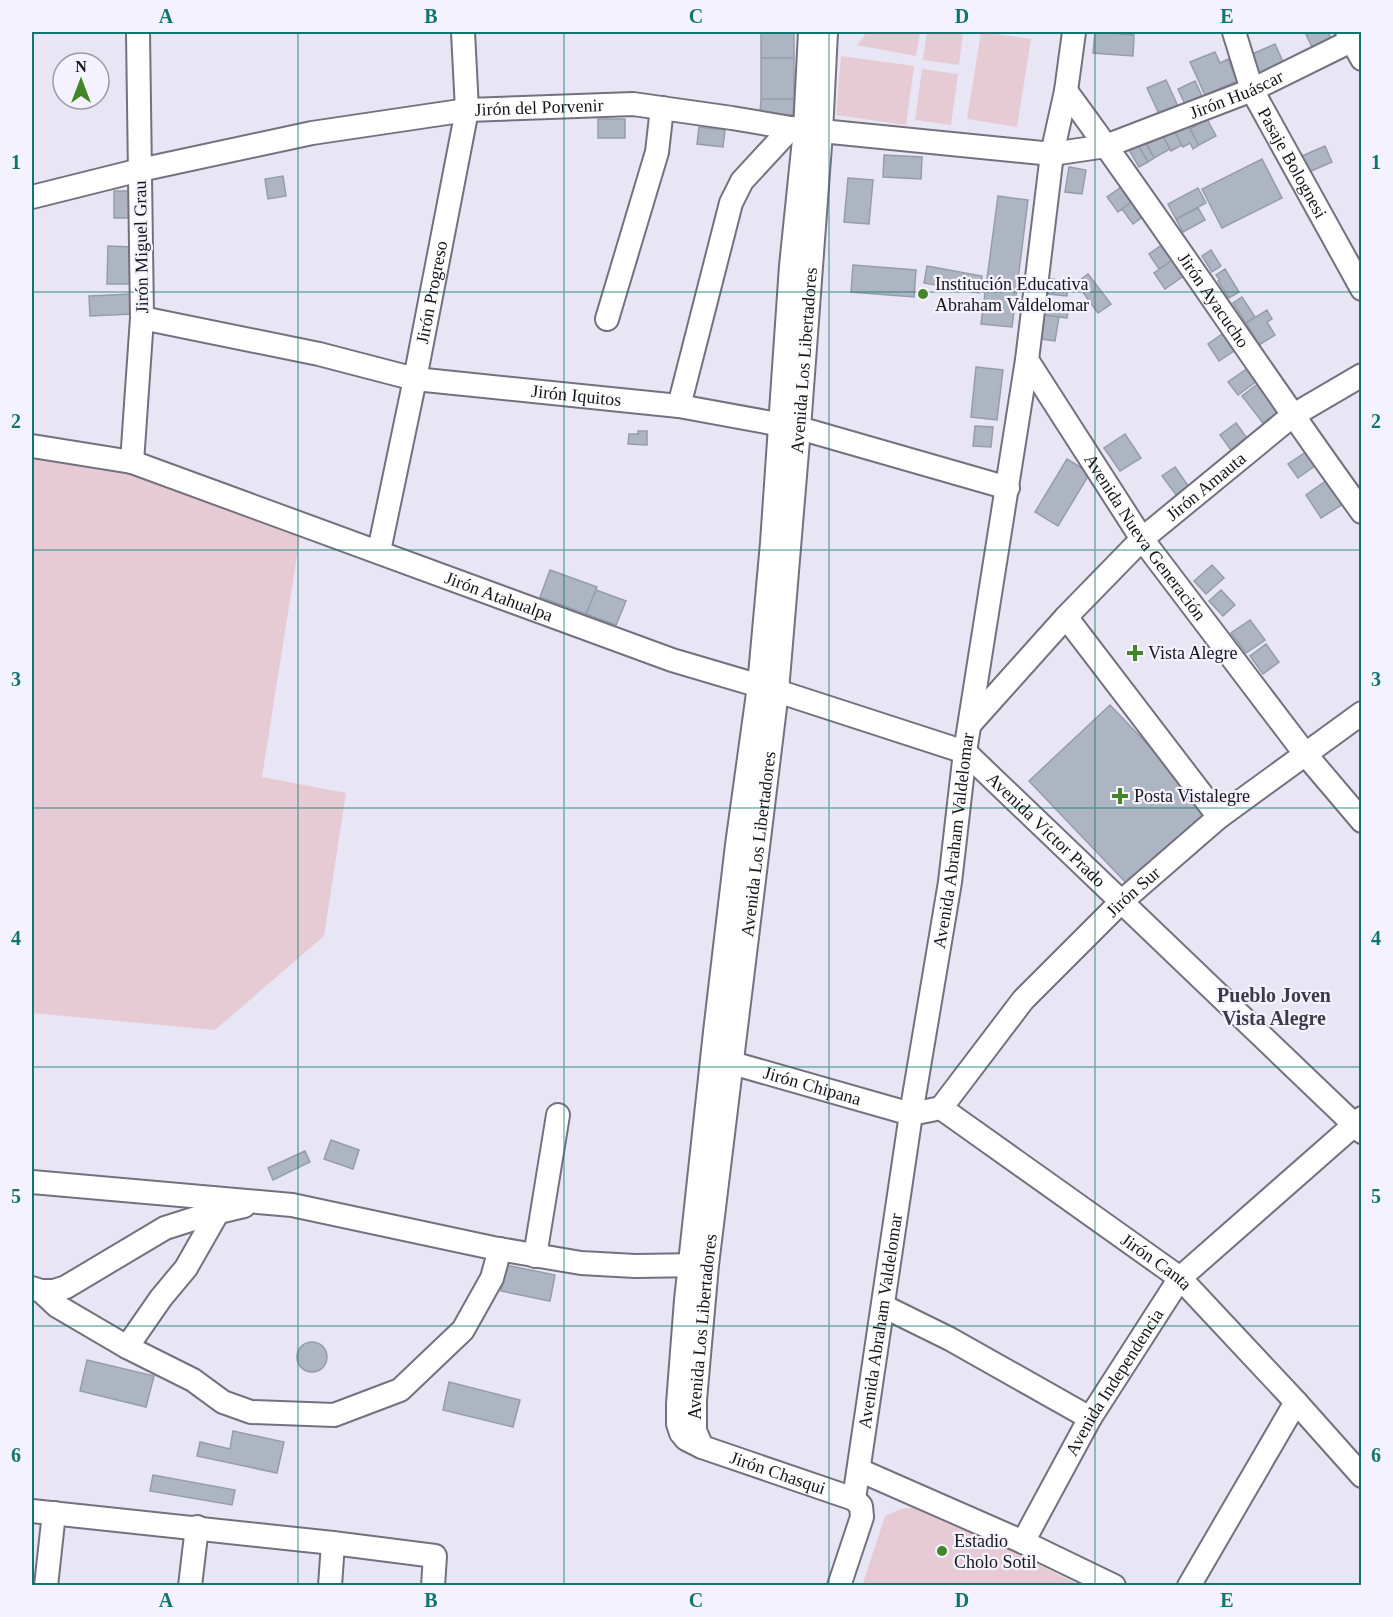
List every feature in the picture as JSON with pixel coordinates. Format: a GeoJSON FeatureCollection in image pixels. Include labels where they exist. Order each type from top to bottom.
{"type":"FeatureCollection","features":[{"type":"Feature","properties":{"kind":"street","name":"Jirón Miguel Grau"},"geometry":{"type":"LineString","coordinates":[[132,462],[142,318],[138,32]]}},
{"type":"Feature","properties":{"kind":"street","name":"Jirón Progreso"},"geometry":{"type":"LineString","coordinates":[[379,551],[415,380],[467,110],[463,32]]}},
{"type":"Feature","properties":{"kind":"street","name":"Avenida Los Libertadores"},"geometry":{"type":"LineString","coordinates":[[702,1447],[695,1431],[698,1264],[768,689],[790,426],[791,266],[806,130],[810,32]]}},
{"type":"Feature","properties":{"kind":"street","name":"Avenida Los Libertadores"},"geometry":{"type":"LineString","coordinates":[[806,130],[826,32]]}},
{"type":"Feature","properties":{"kind":"street","name":"Avenida Abraham Valdelomar"},"geometry":{"type":"LineString","coordinates":[[839,1586],[862,1517],[861,1506],[854,1499],[911,1114],[950,882],[965,752],[1027,360],[1052,154],[1066,91],[1074,32]]}},
{"type":"Feature","properties":{"kind":"street","name":"Pasaje Bolognesi"},"geometry":{"type":"LineString","coordinates":[[1234,32],[1252,90],[1362,289]]}},
{"type":"Feature","properties":{"kind":"street","name":"Jirón Huáscar"},"geometry":{"type":"LineString","coordinates":[[1052,154],[1106,146],[1252,90],[1355,41]]}},
{"type":"Feature","properties":{"kind":"street","name":"Jirón Ayacucho"},"geometry":{"type":"LineString","coordinates":[[1066,91],[1292,416],[1362,512]]}},
{"type":"Feature","properties":{"kind":"street","name":"Jirón del Porvenir"},"geometry":{"type":"LineString","coordinates":[[32,197],[140,170],[312,133],[467,110],[633,104],[806,130],[1052,154]]}},
{"type":"Feature","properties":{"kind":"street"},"geometry":{"type":"LineString","coordinates":[[607,319],[657,152],[662,108]]}},
{"type":"Feature","properties":{"kind":"street"},"geometry":{"type":"LineString","coordinates":[[680,406],[731,203],[742,181],[806,130]]}},
{"type":"Feature","properties":{"kind":"street","name":"Jirón Iquitos"},"geometry":{"type":"LineString","coordinates":[[142,318],[319,354],[415,380],[680,406],[790,426],[1008,488]]}},
{"type":"Feature","properties":{"kind":"street","name":"Avenida Nueva Generación"},"geometry":{"type":"LineString","coordinates":[[1027,360],[1142,539],[1306,755],[1362,821]]}},
{"type":"Feature","properties":{"kind":"street","name":"Jirón Amauta"},"geometry":{"type":"LineString","coordinates":[[971,723],[1066,617],[1142,539],[1292,416],[1362,375]]}},
{"type":"Feature","properties":{"kind":"street","name":"Jirón Atahualpa"},"geometry":{"type":"LineString","coordinates":[[32,446],[132,462],[672,660],[965,752]]}},
{"type":"Feature","properties":{"kind":"street"},"geometry":{"type":"LineString","coordinates":[[1066,617],[1219,817]]}},
{"type":"Feature","properties":{"kind":"street","name":"Jirón Sur"},"geometry":{"type":"LineString","coordinates":[[941,1108],[1023,1000],[1121,902],[1219,817],[1362,713]]}},
{"type":"Feature","properties":{"kind":"street","name":"Avenida Víctor Prado"},"geometry":{"type":"LineString","coordinates":[[965,752],[1121,902],[1359,1124]]}},
{"type":"Feature","properties":{"kind":"street","name":"Jirón Chipana"},"geometry":{"type":"LineString","coordinates":[[722,1060],[911,1114]]}},
{"type":"Feature","properties":{"kind":"street"},"geometry":{"type":"LineString","coordinates":[[911,1114],[941,1108]]}},
{"type":"Feature","properties":{"kind":"street","name":"Jirón Canta"},"geometry":{"type":"LineString","coordinates":[[941,1108],[1180,1278],[1296,1402],[1354,1452],[1362,1476]]}},
{"type":"Feature","properties":{"kind":"street"},"geometry":{"type":"LineString","coordinates":[[535,1256],[558,1115]]}},
{"type":"Feature","properties":{"kind":"street","name":"Avenida Independencia"},"geometry":{"type":"LineString","coordinates":[[1023,1542],[1090,1418],[1180,1278],[1359,1124]]}},
{"type":"Feature","properties":{"kind":"street"},"geometry":{"type":"LineString","coordinates":[[32,1182],[292,1205],[500,1249],[580,1263],[634,1266],[698,1264]]}},
{"type":"Feature","properties":{"kind":"street"},"geometry":{"type":"LineString","coordinates":[[36,1289],[54,1291],[66,1287],[165,1228],[218,1212],[264,1202]]}},
{"type":"Feature","properties":{"kind":"street"},"geometry":{"type":"LineString","coordinates":[[127,1347],[161,1298],[186,1268],[218,1212]]}},
{"type":"Feature","properties":{"kind":"street"},"geometry":{"type":"LineString","coordinates":[[36,1289],[57,1306],[127,1347],[193,1380],[223,1402],[251,1412],[334,1415],[400,1390],[463,1330],[492,1278],[500,1249]]}},
{"type":"Feature","properties":{"kind":"street"},"geometry":{"type":"LineString","coordinates":[[883,1306],[950,1340],[1090,1418]]}},
{"type":"Feature","properties":{"kind":"street"},"geometry":{"type":"LineString","coordinates":[[1189,1586],[1296,1402]]}},
{"type":"Feature","properties":{"kind":"street","name":"Jirón Chasqui"},"geometry":{"type":"LineString","coordinates":[[702,1447],[854,1499]]}},
{"type":"Feature","properties":{"kind":"street"},"geometry":{"type":"LineString","coordinates":[[859,1470],[1023,1542],[1114,1586]]}},
{"type":"Feature","properties":{"kind":"street"},"geometry":{"type":"LineString","coordinates":[[46,1586],[43,1512],[196,1527],[435,1556],[433,1586]]}},
{"type":"Feature","properties":{"kind":"street"},"geometry":{"type":"LineString","coordinates":[[190,1586],[196,1527]]}},
{"type":"Feature","properties":{"kind":"street"},"geometry":{"type":"LineString","coordinates":[[330,1586],[333,1543]]}},
{"type":"Feature","properties":{"kind":"shaded area"},"geometry":{"type":"Polygon","coordinates":[[[867,32],[920,32],[916,56],[857,45],[867,32]]]}},
{"type":"Feature","properties":{"kind":"shaded area"},"geometry":{"type":"Polygon","coordinates":[[[927,32],[963,32],[959,65],[923,60],[927,32]]]}},
{"type":"Feature","properties":{"kind":"shaded area"},"geometry":{"type":"Polygon","coordinates":[[[981,32],[1031,39],[1017,127],[967,119],[981,32]]]}},
{"type":"Feature","properties":{"kind":"shaded area"},"geometry":{"type":"Polygon","coordinates":[[[841,56],[914,66],[906,125],[836,115],[841,56]]]}},
{"type":"Feature","properties":{"kind":"shaded area"},"geometry":{"type":"Polygon","coordinates":[[[922,69],[958,74],[951,125],[915,120],[922,69]]]}},
{"type":"Feature","properties":{"kind":"shaded area"},"geometry":{"type":"Polygon","coordinates":[[[32,457],[129,472],[300,537],[262,777],[346,793],[324,936],[215,1030],[32,1013],[32,457]]]}},
{"type":"Feature","properties":{"kind":"shaded area","name":"Estadio Cholo Sotil"},"geometry":{"type":"Polygon","coordinates":[[[922,1506],[1079,1585],[862,1586],[885,1516],[901,1509],[922,1506]]]}},
{"type":"Feature","properties":{"kind":"building"},"geometry":{"type":"Polygon","coordinates":[[[761,32],[794,32],[794,58],[761,58],[761,32]]]}},
{"type":"Feature","properties":{"kind":"building"},"geometry":{"type":"Polygon","coordinates":[[[1095,32],[1134,35],[1133,56],[1093,53],[1095,32]]]}},
{"type":"Feature","properties":{"kind":"building"},"geometry":{"type":"Polygon","coordinates":[[[1305,32],[1328,32],[1334,45],[1315,54],[1305,32]]]}},
{"type":"Feature","properties":{"kind":"building"},"geometry":{"type":"Polygon","coordinates":[[[1275,44],[1285,66],[1257,78],[1248,56],[1275,44]]]}},
{"type":"Feature","properties":{"kind":"building"},"geometry":{"type":"Polygon","coordinates":[[[1215,52],[1220,63],[1228,59],[1237,81],[1205,95],[1190,62],[1215,52]]]}},
{"type":"Feature","properties":{"kind":"building"},"geometry":{"type":"Polygon","coordinates":[[[761,58],[794,58],[794,99],[761,99],[761,58]]]}},
{"type":"Feature","properties":{"kind":"building"},"geometry":{"type":"Polygon","coordinates":[[[1166,80],[1178,106],[1159,114],[1147,88],[1166,80]]]}},
{"type":"Feature","properties":{"kind":"building"},"geometry":{"type":"Polygon","coordinates":[[[1195,81],[1202,96],[1185,104],[1178,89],[1195,81]]]}},
{"type":"Feature","properties":{"kind":"building"},"geometry":{"type":"Polygon","coordinates":[[[761,99],[794,99],[793,115],[760,114],[761,99]]]}},
{"type":"Feature","properties":{"kind":"building"},"geometry":{"type":"Polygon","coordinates":[[[598,119],[625,119],[625,138],[598,138],[598,119]]]}},
{"type":"Feature","properties":{"kind":"building"},"geometry":{"type":"Polygon","coordinates":[[[1207,119],[1216,136],[1199,145],[1190,129],[1207,119]]]}},
{"type":"Feature","properties":{"kind":"building"},"geometry":{"type":"Polygon","coordinates":[[[1186,122],[1199,145],[1193,149],[1190,143],[1183,147],[1174,130],[1186,122]]]}},
{"type":"Feature","properties":{"kind":"building"},"geometry":{"type":"Polygon","coordinates":[[[699,127],[725,130],[723,147],[697,144],[699,127]]]}},
{"type":"Feature","properties":{"kind":"building"},"geometry":{"type":"Polygon","coordinates":[[[1174,130],[1182,145],[1171,151],[1163,136],[1174,130]]]}},
{"type":"Feature","properties":{"kind":"building"},"geometry":{"type":"Polygon","coordinates":[[[1163,136],[1170,149],[1154,158],[1147,144],[1163,136]]]}},
{"type":"Feature","properties":{"kind":"building"},"geometry":{"type":"Polygon","coordinates":[[[1145,142],[1154,158],[1148,162],[1138,145],[1145,142]]]}},
{"type":"Feature","properties":{"kind":"building"},"geometry":{"type":"Polygon","coordinates":[[[1138,145],[1148,162],[1139,167],[1129,150],[1138,145]]]}},
{"type":"Feature","properties":{"kind":"building"},"geometry":{"type":"Polygon","coordinates":[[[1325,146],[1332,162],[1309,172],[1302,156],[1325,146]]]}},
{"type":"Feature","properties":{"kind":"building"},"geometry":{"type":"Polygon","coordinates":[[[884,155],[922,157],[921,179],[883,177],[884,155]]]}},
{"type":"Feature","properties":{"kind":"building"},"geometry":{"type":"Polygon","coordinates":[[[1262,159],[1282,198],[1222,228],[1202,189],[1262,159]]]}},
{"type":"Feature","properties":{"kind":"building"},"geometry":{"type":"Polygon","coordinates":[[[1069,167],[1086,170],[1082,194],[1065,192],[1069,167]]]}},
{"type":"Feature","properties":{"kind":"building"},"geometry":{"type":"Polygon","coordinates":[[[283,176],[286,196],[268,199],[265,179],[283,176]]]}},
{"type":"Feature","properties":{"kind":"building"},"geometry":{"type":"Polygon","coordinates":[[[848,178],[873,180],[869,224],[844,222],[848,178]]]}},
{"type":"Feature","properties":{"kind":"building"},"geometry":{"type":"Polygon","coordinates":[[[1124,185],[1134,200],[1118,212],[1107,197],[1124,185]]]}},
{"type":"Feature","properties":{"kind":"building"},"geometry":{"type":"Polygon","coordinates":[[[1198,188],[1206,203],[1176,219],[1168,204],[1198,188]]]}},
{"type":"Feature","properties":{"kind":"building"},"geometry":{"type":"Polygon","coordinates":[[[114,191],[134,191],[134,218],[114,218],[114,191]]]}},
{"type":"Feature","properties":{"kind":"building"},"geometry":{"type":"Polygon","coordinates":[[[998,196],[1028,200],[1012,327],[981,324],[998,196]]]}},
{"type":"Feature","properties":{"kind":"building"},"geometry":{"type":"Polygon","coordinates":[[[1134,200],[1145,215],[1133,224],[1122,209],[1134,200]]]}},
{"type":"Feature","properties":{"kind":"building"},"geometry":{"type":"Polygon","coordinates":[[[1198,208],[1205,220],[1183,232],[1176,219],[1198,208]]]}},
{"type":"Feature","properties":{"kind":"building"},"geometry":{"type":"Polygon","coordinates":[[[1163,244],[1174,259],[1159,269],[1149,254],[1163,244]]]}},
{"type":"Feature","properties":{"kind":"building"},"geometry":{"type":"Polygon","coordinates":[[[108,246],[132,247],[131,284],[107,284],[108,246]]]}},
{"type":"Feature","properties":{"kind":"building"},"geometry":{"type":"Polygon","coordinates":[[[1211,250],[1221,266],[1212,272],[1202,256],[1211,250]]]}},
{"type":"Feature","properties":{"kind":"building"},"geometry":{"type":"Polygon","coordinates":[[[1174,259],[1185,275],[1165,289],[1154,273],[1174,259]]]}},
{"type":"Feature","properties":{"kind":"building"},"geometry":{"type":"Polygon","coordinates":[[[853,265],[916,270],[914,297],[851,292],[853,265]]]}},
{"type":"Feature","properties":{"kind":"building"},"geometry":{"type":"Polygon","coordinates":[[[927,266],[982,276],[979,293],[924,283],[927,266]]]}},
{"type":"Feature","properties":{"kind":"building"},"geometry":{"type":"Polygon","coordinates":[[[1225,269],[1239,292],[1229,298],[1216,275],[1225,269]]]}},
{"type":"Feature","properties":{"kind":"building"},"geometry":{"type":"Polygon","coordinates":[[[1088,274],[1111,304],[1098,313],[1076,283],[1088,274]]]}},
{"type":"Feature","properties":{"kind":"building"},"geometry":{"type":"Polygon","coordinates":[[[1050,279],[1069,281],[1067,296],[1048,294],[1050,279]]]}},
{"type":"Feature","properties":{"kind":"building"},"geometry":{"type":"Polygon","coordinates":[[[131,294],[132,314],[90,316],[89,296],[131,294]]]}},
{"type":"Feature","properties":{"kind":"building"},"geometry":{"type":"Polygon","coordinates":[[[1242,297],[1255,317],[1246,323],[1233,303],[1242,297]]]}},
{"type":"Feature","properties":{"kind":"building"},"geometry":{"type":"Polygon","coordinates":[[[1046,301],[1069,304],[1067,318],[1044,315],[1046,301]]]}},
{"type":"Feature","properties":{"kind":"building"},"geometry":{"type":"Polygon","coordinates":[[[1267,310],[1272,319],[1267,322],[1275,335],[1259,345],[1246,323],[1267,310]]]}},
{"type":"Feature","properties":{"kind":"building"},"geometry":{"type":"Polygon","coordinates":[[[1044,315],[1059,317],[1055,341],[1041,339],[1044,315]]]}},
{"type":"Feature","properties":{"kind":"building"},"geometry":{"type":"Polygon","coordinates":[[[1225,332],[1237,349],[1219,361],[1208,344],[1225,332]]]}},
{"type":"Feature","properties":{"kind":"building"},"geometry":{"type":"Polygon","coordinates":[[[976,367],[1003,370],[997,420],[971,417],[976,367]]]}},
{"type":"Feature","properties":{"kind":"building"},"geometry":{"type":"Polygon","coordinates":[[[1248,368],[1257,381],[1238,395],[1228,382],[1248,368]]]}},
{"type":"Feature","properties":{"kind":"building"},"geometry":{"type":"Polygon","coordinates":[[[1259,383],[1280,411],[1263,423],[1242,396],[1259,383]]]}},
{"type":"Feature","properties":{"kind":"building"},"geometry":{"type":"Polygon","coordinates":[[[1236,423],[1247,438],[1231,450],[1220,435],[1236,423]]]}},
{"type":"Feature","properties":{"kind":"building"},"geometry":{"type":"Polygon","coordinates":[[[975,426],[993,427],[991,447],[973,446],[975,426]]]}},
{"type":"Feature","properties":{"kind":"building"},"geometry":{"type":"Polygon","coordinates":[[[638,431],[647,431],[647,445],[628,444],[629,434],[638,434],[638,431]]]}},
{"type":"Feature","properties":{"kind":"building"},"geometry":{"type":"Polygon","coordinates":[[[1125,434],[1141,458],[1120,471],[1104,448],[1125,434]]]}},
{"type":"Feature","properties":{"kind":"building"},"geometry":{"type":"Polygon","coordinates":[[[1306,452],[1316,465],[1298,478],[1288,464],[1306,452]]]}},
{"type":"Feature","properties":{"kind":"building"},"geometry":{"type":"Polygon","coordinates":[[[1067,459],[1090,473],[1058,526],[1035,512],[1067,459]]]}},
{"type":"Feature","properties":{"kind":"building"},"geometry":{"type":"Polygon","coordinates":[[[1175,467],[1189,487],[1177,496],[1162,476],[1175,467]]]}},
{"type":"Feature","properties":{"kind":"building"},"geometry":{"type":"Polygon","coordinates":[[[1327,480],[1343,504],[1321,518],[1306,495],[1327,480]]]}},
{"type":"Feature","properties":{"kind":"building"},"geometry":{"type":"Polygon","coordinates":[[[1212,565],[1224,578],[1206,594],[1194,581],[1212,565]]]}},
{"type":"Feature","properties":{"kind":"building"},"geometry":{"type":"Polygon","coordinates":[[[550,570],[597,587],[586,614],[540,597],[550,570]]]}},
{"type":"Feature","properties":{"kind":"building"},"geometry":{"type":"Polygon","coordinates":[[[596,590],[626,601],[616,625],[586,614],[596,590]]]}},
{"type":"Feature","properties":{"kind":"building"},"geometry":{"type":"Polygon","coordinates":[[[1221,590],[1235,605],[1223,616],[1209,601],[1221,590]]]}},
{"type":"Feature","properties":{"kind":"building"},"geometry":{"type":"Polygon","coordinates":[[[1250,620],[1265,640],[1246,653],[1231,633],[1250,620]]]}},
{"type":"Feature","properties":{"kind":"building"},"geometry":{"type":"Polygon","coordinates":[[[1266,644],[1279,662],[1263,674],[1250,656],[1266,644]]]}},
{"type":"Feature","properties":{"kind":"building","name":"Posta Vistalegre"},"geometry":{"type":"Polygon","coordinates":[[[1110,705],[1211,811],[1130,887],[1029,781],[1110,705]]]}},
{"type":"Feature","properties":{"kind":"building"},"geometry":{"type":"Polygon","coordinates":[[[331,1140],[359,1150],[353,1169],[324,1159],[331,1140]]]}},
{"type":"Feature","properties":{"kind":"building"},"geometry":{"type":"Polygon","coordinates":[[[305,1151],[310,1162],[273,1180],[268,1168],[305,1151]]]}},
{"type":"Feature","properties":{"kind":"building"},"geometry":{"type":"Polygon","coordinates":[[[506,1265],[555,1275],[550,1301],[501,1291],[506,1265]]]}},
{"type":"Feature","properties":{"kind":"building"},"geometry":{"type":"Polygon","coordinates":[[[312,1342],[323,1346],[327,1357],[323,1368],[312,1372],[301,1368],[297,1357],[301,1346],[312,1342]]]}},
{"type":"Feature","properties":{"kind":"building"},"geometry":{"type":"Polygon","coordinates":[[[87,1360],[154,1376],[146,1407],[80,1391],[87,1360]]]}},
{"type":"Feature","properties":{"kind":"building"},"geometry":{"type":"Polygon","coordinates":[[[449,1382],[520,1400],[513,1427],[443,1410],[449,1382]]]}},
{"type":"Feature","properties":{"kind":"building"},"geometry":{"type":"Polygon","coordinates":[[[233,1431],[284,1442],[277,1473],[197,1456],[200,1442],[230,1449],[233,1431]]]}},
{"type":"Feature","properties":{"kind":"building"},"geometry":{"type":"Polygon","coordinates":[[[153,1475],[235,1490],[232,1505],[150,1491],[153,1475]]]}},
{"type":"Feature","properties":{"kind":"place","name":"Institución Educativa Abraham Valdelomar"},"geometry":{"type":"Point","coordinates":[923,294]}},
{"type":"Feature","properties":{"kind":"place","name":"Vista Alegre"},"geometry":{"type":"Point","coordinates":[1135,653]}},
{"type":"Feature","properties":{"kind":"place","name":"Posta Vistalegre"},"geometry":{"type":"Point","coordinates":[1120,796]}},
{"type":"Feature","properties":{"kind":"place","name":"Estadio Cholo Sotil"},"geometry":{"type":"Point","coordinates":[942,1551]}},
{"type":"Feature","properties":{"kind":"district","name":"Pueblo Joven Vista Alegre"},"geometry":{"type":"Point","coordinates":[1274,1006]}}]}
